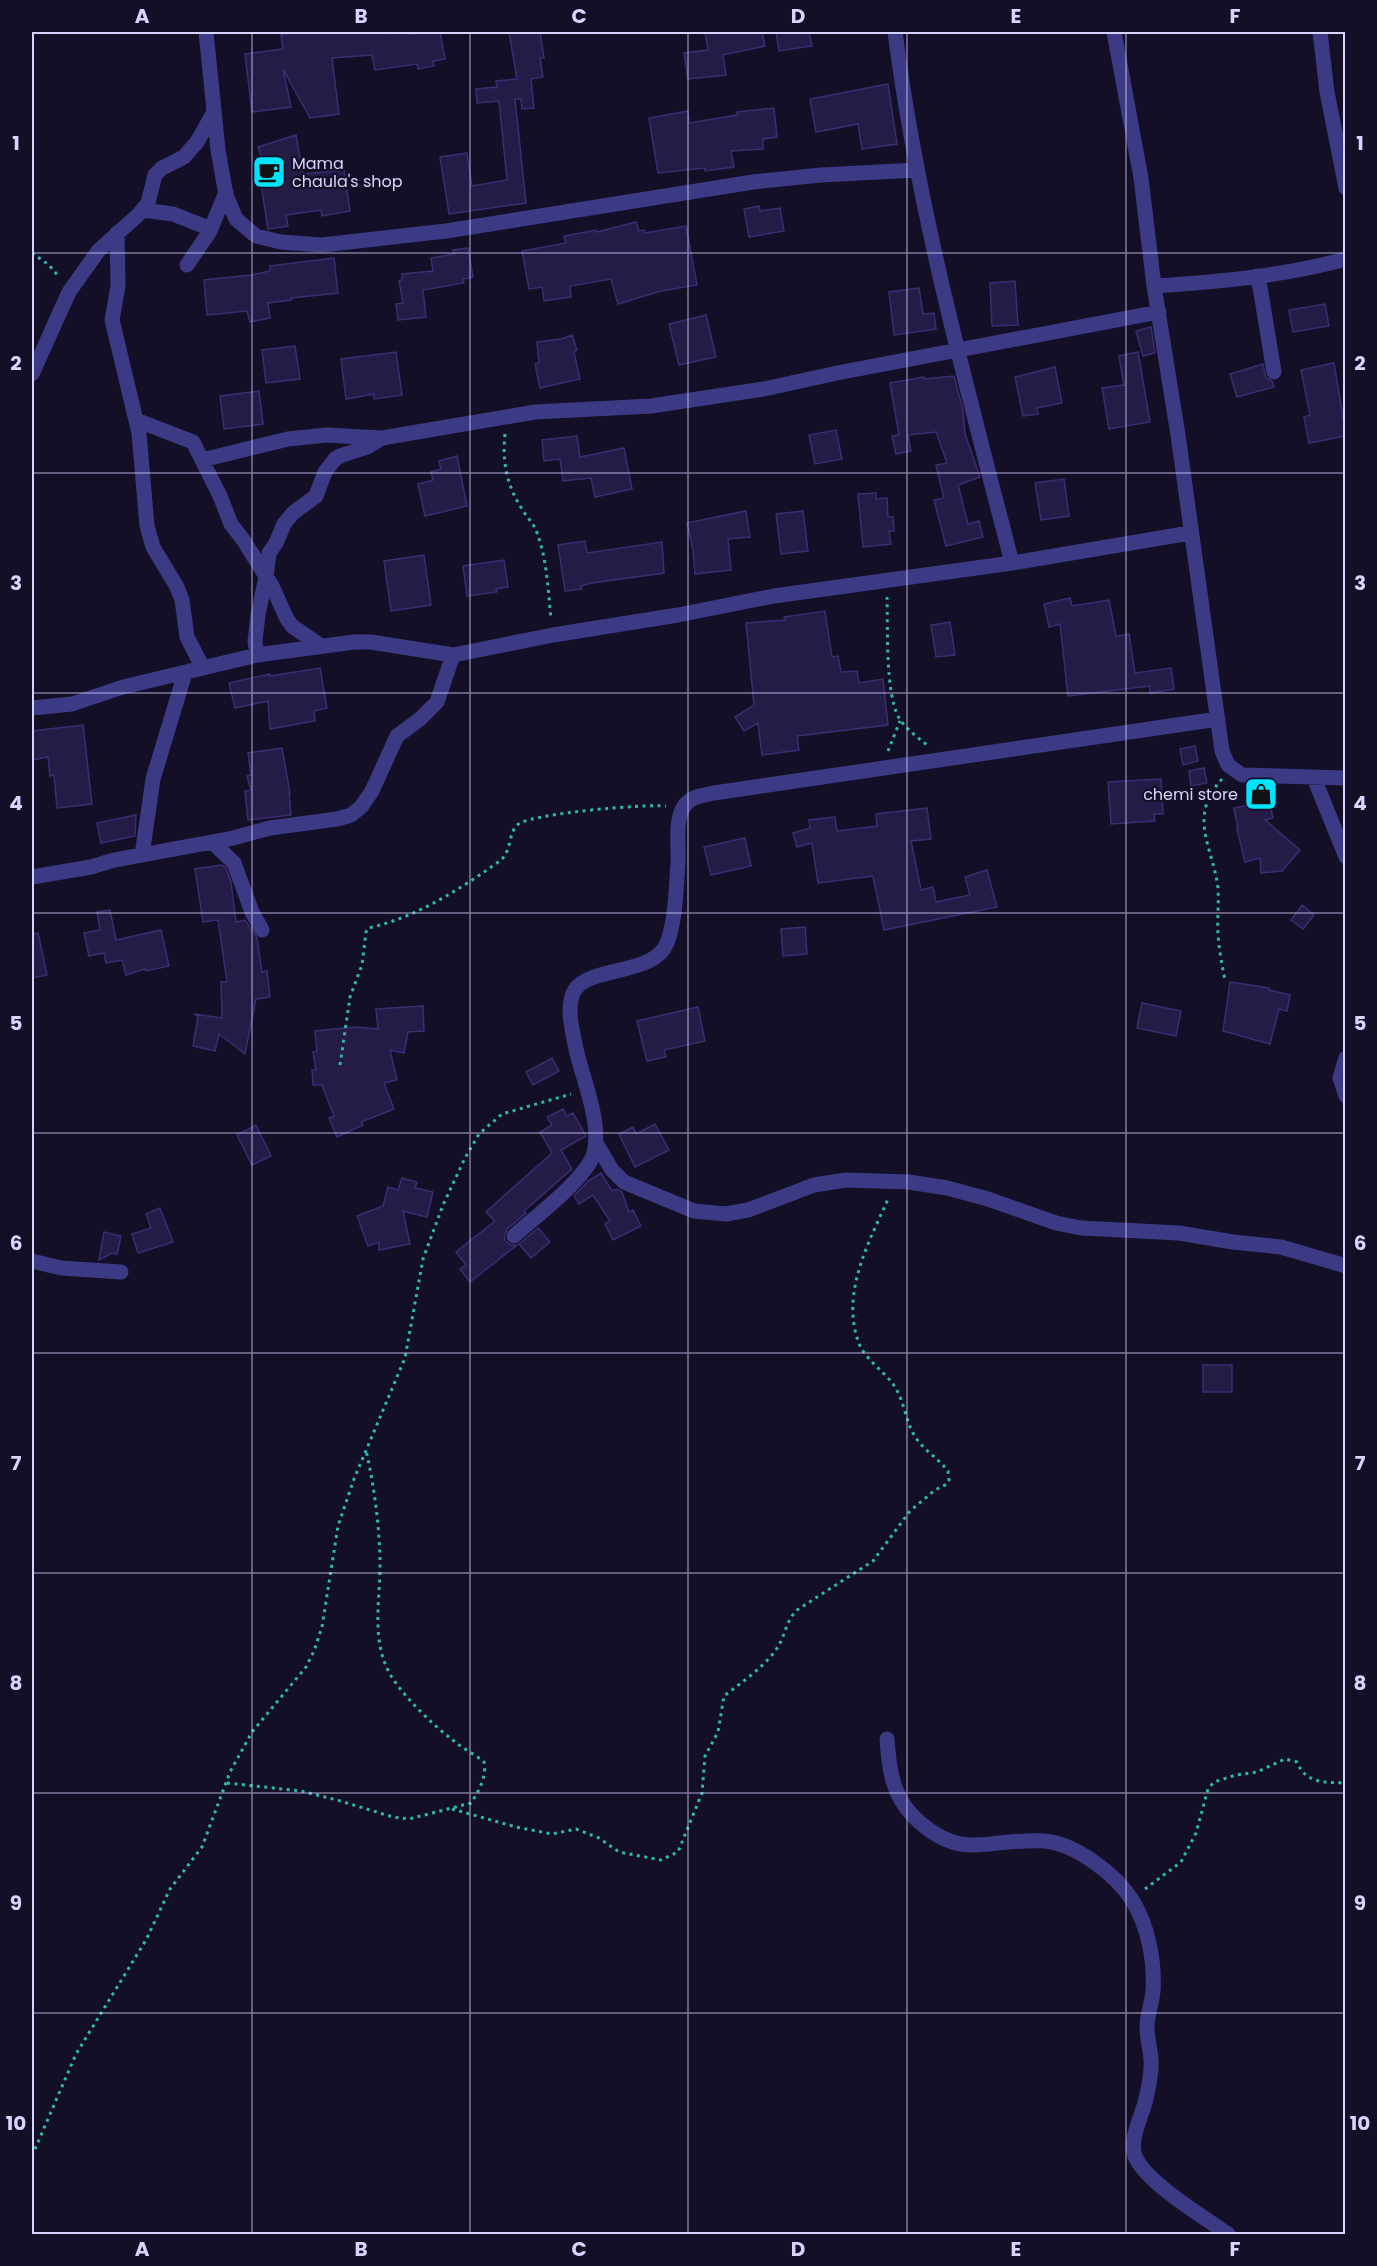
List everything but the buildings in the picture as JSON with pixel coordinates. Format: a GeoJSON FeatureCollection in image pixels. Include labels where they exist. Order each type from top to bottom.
{"type":"FeatureCollection","features":[{"type":"Feature","properties":{"kind":"street"},"geometry":{"type":"LineString","coordinates":[[206,32],[218,150],[226,192],[236,219],[256,236],[281,242],[322,245],[446,231],[753,182],[821,175],[917,170]]}},
{"type":"Feature","properties":{"kind":"street"},"geometry":{"type":"LineString","coordinates":[[895,32],[917,170],[936,261],[1012,563]]}},
{"type":"Feature","properties":{"kind":"street"},"geometry":{"type":"LineString","coordinates":[[1114,32],[1141,178],[1154,286],[1222,751],[1228,765],[1242,775],[1346,778]]}},
{"type":"Feature","properties":{"kind":"street"},"geometry":{"type":"LineString","coordinates":[[1320,32],[1327,92],[1346,188]]}},
{"type":"Feature","properties":{"kind":"street"},"geometry":{"type":"LineString","coordinates":[[32,374],[69,292],[99,250],[143,210],[155,175],[162,168],[184,157],[197,142],[214,112]]}},
{"type":"Feature","properties":{"kind":"street"},"geometry":{"type":"LineString","coordinates":[[187,265],[211,229],[226,192]]}},
{"type":"Feature","properties":{"kind":"street"},"geometry":{"type":"LineString","coordinates":[[143,210],[173,214],[211,229]]}},
{"type":"Feature","properties":{"kind":"street"},"geometry":{"type":"LineString","coordinates":[[117,233],[118,286],[112,320],[136,420],[147,526],[153,547],[177,587],[182,600],[187,637],[203,668]]}},
{"type":"Feature","properties":{"kind":"street"},"geometry":{"type":"LineString","coordinates":[[1154,286],[1233,281],[1295,271],[1346,258]]}},
{"type":"Feature","properties":{"kind":"street"},"geometry":{"type":"LineString","coordinates":[[1256,276],[1260,287],[1274,372]]}},
{"type":"Feature","properties":{"kind":"street"},"geometry":{"type":"LineString","coordinates":[[202,460],[288,439],[327,435],[382,438],[535,412],[674,403],[764,389],[1159,312]]}},
{"type":"Feature","properties":{"kind":"street"},"geometry":{"type":"LineString","coordinates":[[136,420],[193,442],[231,524],[266,577],[292,626],[321,646]]}},
{"type":"Feature","properties":{"kind":"street"},"geometry":{"type":"LineString","coordinates":[[256,655],[258,615],[269,553],[284,524],[293,513],[316,496],[329,466],[340,456],[367,447],[382,438]]}},
{"type":"Feature","properties":{"kind":"street"},"geometry":{"type":"LineString","coordinates":[[32,708],[72,704],[123,687],[256,655],[371,642],[453,655],[553,634],[678,615],[774,596],[1012,563],[1190,533]]}},
{"type":"Feature","properties":{"kind":"street"},"geometry":{"type":"LineString","coordinates":[[32,877],[91,867],[114,860],[212,842],[270,828],[337,819],[356,812],[372,791],[398,736],[437,702],[453,655]]}},
{"type":"Feature","properties":{"kind":"street"},"geometry":{"type":"LineString","coordinates":[[142,855],[153,779],[185,673]]}},
{"type":"Feature","properties":{"kind":"street"},"geometry":{"type":"LineString","coordinates":[[514,1236],[585,1169],[593,1156],[596,1143],[595,1125],[570,1019],[572,996],[575,988],[583,981],[632,967],[656,956],[664,949],[672,925],[682,810],[695,797],[1218,719]]}},
{"type":"Feature","properties":{"kind":"street"},"geometry":{"type":"LineString","coordinates":[[1314,778],[1346,857]]}},
{"type":"Feature","properties":{"kind":"street"},"geometry":{"type":"LineString","coordinates":[[212,842],[234,863],[252,912],[262,930]]}},
{"type":"Feature","properties":{"kind":"street"},"geometry":{"type":"LineString","coordinates":[[1346,1058],[1340,1077],[1346,1096]]}},
{"type":"Feature","properties":{"kind":"street"},"geometry":{"type":"LineString","coordinates":[[596,1143],[612,1170],[624,1182],[694,1211],[710,1214],[748,1210],[814,1185],[846,1180],[896,1182],[947,1188],[988,1199],[1056,1223],[1081,1228],[1179,1233],[1233,1242],[1281,1246],[1346,1266]]}},
{"type":"Feature","properties":{"kind":"street"},"geometry":{"type":"LineString","coordinates":[[32,1261],[61,1268],[121,1272]]}},
{"type":"Feature","properties":{"kind":"street"},"geometry":{"type":"LineString","coordinates":[[887,1739],[889,1766],[894,1786],[913,1816],[927,1828],[963,1844],[1044,1841],[1060,1844],[1101,1867],[1132,1900],[1145,1932],[1154,1978],[1147,2027],[1152,2062],[1135,2139],[1134,2154],[1153,2179],[1228,2235]]}},
{"type":"Feature","properties":{"kind":"path"},"geometry":{"type":"LineString","coordinates":[[32,253],[55,271],[67,300]]}},
{"type":"Feature","properties":{"kind":"path"},"geometry":{"type":"LineString","coordinates":[[507,418],[505,469],[514,496],[535,527],[541,547],[553,634]]}},
{"type":"Feature","properties":{"kind":"path"},"geometry":{"type":"LineString","coordinates":[[886,581],[894,707],[900,720],[908,729],[944,759]]}},
{"type":"Feature","properties":{"kind":"path"},"geometry":{"type":"LineString","coordinates":[[881,769],[900,720]]}},
{"type":"Feature","properties":{"kind":"path"},"geometry":{"type":"LineString","coordinates":[[1225,980],[1218,933],[1218,886],[1203,828],[1207,803],[1212,793],[1233,770]]}},
{"type":"Feature","properties":{"kind":"path"},"geometry":{"type":"LineString","coordinates":[[340,1065],[350,997],[362,965],[368,928],[429,905],[459,889],[498,863],[505,856],[514,830],[520,823],[556,816],[647,806],[682,810]]}},
{"type":"Feature","properties":{"kind":"path"},"geometry":{"type":"LineString","coordinates":[[32,2156],[76,2054],[146,1940],[170,1890],[202,1847],[227,1783],[252,1732],[300,1676],[314,1651],[322,1627],[338,1526],[366,1450],[405,1358],[423,1259],[443,1206],[474,1142],[479,1134],[502,1114],[587,1090]]}},
{"type":"Feature","properties":{"kind":"path"},"geometry":{"type":"LineString","coordinates":[[452,1809],[552,1834],[576,1829],[599,1838],[619,1852],[627,1854],[639,1854],[661,1860],[678,1852],[702,1793],[705,1756],[718,1732],[724,1696],[770,1658],[780,1643],[791,1616],[797,1610],[873,1561],[910,1511],[949,1480],[948,1471],[923,1448],[913,1433],[894,1385],[865,1354],[860,1345],[853,1318],[853,1297],[863,1257],[896,1182]]}},
{"type":"Feature","properties":{"kind":"path"},"geometry":{"type":"LineString","coordinates":[[227,1783],[301,1791],[393,1817],[409,1819],[471,1803],[476,1796],[485,1769],[484,1762],[453,1741],[412,1703],[393,1679],[382,1659],[377,1634],[379,1534],[373,1481],[366,1450]]}},
{"type":"Feature","properties":{"kind":"path"},"geometry":{"type":"LineString","coordinates":[[1132,1900],[1181,1862],[1196,1833],[1209,1789],[1214,1782],[1236,1775],[1257,1772],[1285,1760],[1297,1762],[1302,1774],[1312,1780],[1346,1783]]}},
{"type":"Feature","properties":{"kind":"place","name":"Mama chaula's shop"},"geometry":{"type":"Point","coordinates":[269,172]}},
{"type":"Feature","properties":{"kind":"place","name":"chemi store"},"geometry":{"type":"Point","coordinates":[1261,794]}}]}
